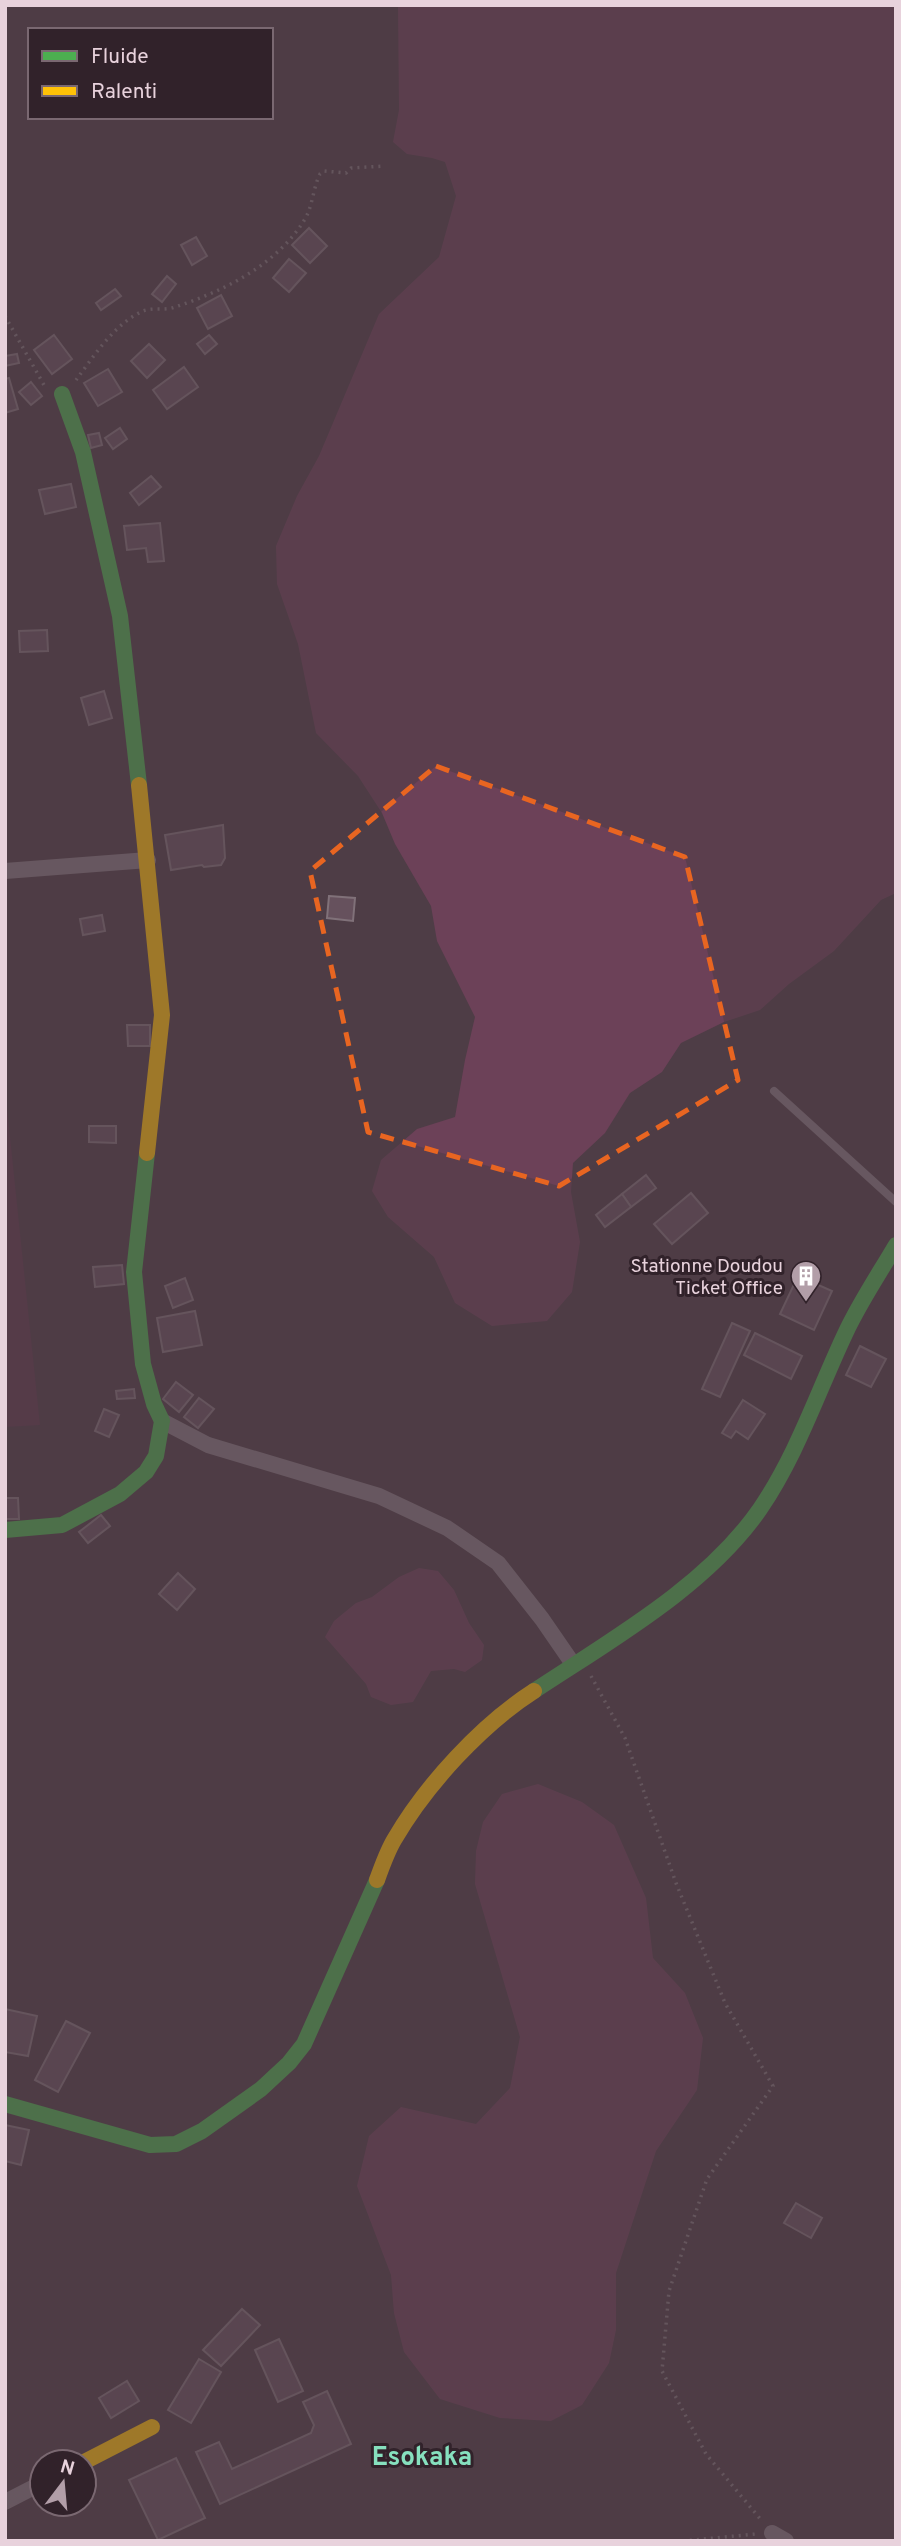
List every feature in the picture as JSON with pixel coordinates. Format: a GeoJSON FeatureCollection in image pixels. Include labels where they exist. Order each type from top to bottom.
{"type":"FeatureCollection","features":[{"type":"Feature","properties":{"kind":"street"},"geometry":{"type":"LineString","coordinates":[[5,1530],[62,1525],[120,1494],[146,1472],[156,1456],[162,1421],[154,1404],[143,1364],[134,1272],[162,1016],[148,860],[120,616],[83,452],[62,394]]}},
{"type":"Feature","properties":{"kind":"street"},"geometry":{"type":"LineString","coordinates":[[5,871],[148,860]]}},
{"type":"Feature","properties":{"kind":"street"},"geometry":{"type":"LineString","coordinates":[[5,2104],[150,2145],[176,2144],[202,2131],[261,2089],[289,2063],[304,2044],[394,1840],[425,1795],[441,1774],[506,1709],[623,1632],[692,1581],[735,1540],[760,1508],[790,1458],[847,1329],[896,1245]]}},
{"type":"Feature","properties":{"kind":"street"},"geometry":{"type":"LineString","coordinates":[[162,1421],[208,1445],[379,1496],[447,1528],[498,1563],[577,1661]]}},
{"type":"Feature","properties":{"kind":"street"},"geometry":{"type":"LineString","coordinates":[[98,2455],[152,2427]]}},
{"type":"Feature","properties":{"kind":"street"},"geometry":{"type":"LineString","coordinates":[[5,2502],[28,2490]]}},
{"type":"Feature","properties":{"kind":"lane"},"geometry":{"type":"LineString","coordinates":[[774,1091],[896,1202]]}},
{"type":"Feature","properties":{"kind":"path"},"geometry":{"type":"LineString","coordinates":[[5,316],[50,397],[62,394],[114,333],[131,318],[146,310],[170,309],[205,296],[256,270],[275,255],[306,218],[320,174],[324,171],[346,173],[351,168],[361,166],[385,166]]}},
{"type":"Feature","properties":{"kind":"path"},"geometry":{"type":"LineString","coordinates":[[577,1661],[625,1738],[676,1883],[725,2003],[773,2087],[707,2179],[669,2291],[662,2371],[706,2454],[779,2537]]}},
{"type":"Feature","properties":{"kind":"path"},"geometry":{"type":"LineString","coordinates":[[683,2541],[738,2534],[779,2537]]}},
{"type":"Feature","properties":{"kind":"highlighted area"},"geometry":{"type":"Polygon","coordinates":[[[436,766],[685,857],[738,1080],[559,1186],[368,1132],[310,871],[436,766]]]}},
{"type":"Feature","properties":{"kind":"shaded area"},"geometry":{"type":"Polygon","coordinates":[[[398,5],[896,5],[896,893],[881,900],[834,951],[789,984],[760,1010],[724,1022],[681,1043],[662,1072],[630,1093],[605,1133],[573,1163],[571,1192],[580,1242],[572,1292],[547,1321],[492,1326],[455,1303],[434,1257],[388,1217],[372,1191],[381,1160],[417,1129],[455,1117],[475,1017],[437,941],[431,906],[395,844],[382,813],[358,776],[316,733],[298,644],[277,584],[276,546],[297,496],[319,456],[379,314],[439,257],[456,196],[445,162],[407,154],[393,142],[399,110],[398,5]]]}},
{"type":"Feature","properties":{"kind":"shaded area"},"geometry":{"type":"Polygon","coordinates":[[[5,1089],[40,1425],[5,1427],[5,1089]]]}},
{"type":"Feature","properties":{"kind":"shaded area"},"geometry":{"type":"Polygon","coordinates":[[[419,1568],[438,1571],[454,1590],[469,1623],[484,1645],[482,1660],[465,1672],[454,1669],[431,1671],[413,1702],[391,1705],[371,1697],[366,1684],[325,1637],[334,1621],[356,1603],[372,1597],[399,1577],[419,1568]]]}},
{"type":"Feature","properties":{"kind":"shaded area"},"geometry":{"type":"Polygon","coordinates":[[[538,1784],[582,1802],[614,1825],[646,1898],[653,1958],[685,1993],[703,2038],[697,2090],[656,2151],[616,2273],[616,2330],[609,2363],[582,2405],[551,2421],[500,2418],[440,2399],[404,2352],[394,2313],[391,2275],[357,2186],[369,2136],[401,2107],[476,2124],[510,2088],[520,2037],[475,1884],[476,1851],[483,1822],[502,1794],[538,1784]]]}},
{"type":"Feature","properties":{"kind":"building"},"geometry":{"type":"Polygon","coordinates":[[[309,228],[327,246],[310,263],[292,245],[309,228]]]}},
{"type":"Feature","properties":{"kind":"building"},"geometry":{"type":"Polygon","coordinates":[[[196,237],[207,256],[192,265],[181,245],[196,237]]]}},
{"type":"Feature","properties":{"kind":"building"},"geometry":{"type":"Polygon","coordinates":[[[289,259],[306,273],[289,292],[273,278],[289,259]]]}},
{"type":"Feature","properties":{"kind":"building"},"geometry":{"type":"Polygon","coordinates":[[[167,276],[176,284],[162,302],[152,294],[167,276]]]}},
{"type":"Feature","properties":{"kind":"building"},"geometry":{"type":"Polygon","coordinates":[[[115,289],[121,296],[101,310],[96,303],[115,289]]]}},
{"type":"Feature","properties":{"kind":"building"},"geometry":{"type":"Polygon","coordinates":[[[221,295],[232,316],[208,329],[197,308],[221,295]]]}},
{"type":"Feature","properties":{"kind":"building"},"geometry":{"type":"Polygon","coordinates":[[[54,335],[72,359],[52,374],[34,350],[54,335]]]}},
{"type":"Feature","properties":{"kind":"building"},"geometry":{"type":"Polygon","coordinates":[[[209,335],[217,344],[205,354],[197,344],[209,335]]]}},
{"type":"Feature","properties":{"kind":"building"},"geometry":{"type":"Polygon","coordinates":[[[149,344],[165,360],[147,378],[131,361],[149,344]]]}},
{"type":"Feature","properties":{"kind":"building"},"geometry":{"type":"Polygon","coordinates":[[[17,354],[19,363],[5,366],[5,356],[17,354]]]}},
{"type":"Feature","properties":{"kind":"building"},"geometry":{"type":"Polygon","coordinates":[[[184,367],[198,387],[167,409],[153,390],[184,367]]]}},
{"type":"Feature","properties":{"kind":"building"},"geometry":{"type":"Polygon","coordinates":[[[108,369],[122,392],[98,406],[84,383],[108,369]]]}},
{"type":"Feature","properties":{"kind":"building"},"geometry":{"type":"Polygon","coordinates":[[[9,378],[18,409],[5,413],[5,379],[9,378]]]}},
{"type":"Feature","properties":{"kind":"building"},"geometry":{"type":"Polygon","coordinates":[[[31,382],[42,396],[31,405],[19,392],[31,382]]]}},
{"type":"Feature","properties":{"kind":"building"},"geometry":{"type":"Polygon","coordinates":[[[120,428],[127,439],[113,449],[105,438],[120,428]]]}},
{"type":"Feature","properties":{"kind":"building"},"geometry":{"type":"Polygon","coordinates":[[[99,433],[102,445],[91,448],[88,435],[99,433]]]}},
{"type":"Feature","properties":{"kind":"building"},"geometry":{"type":"Polygon","coordinates":[[[151,476],[161,487],[139,505],[130,493],[151,476]]]}},
{"type":"Feature","properties":{"kind":"building"},"geometry":{"type":"Polygon","coordinates":[[[71,484],[76,507],[45,514],[39,490],[71,484]]]}},
{"type":"Feature","properties":{"kind":"building"},"geometry":{"type":"Polygon","coordinates":[[[160,523],[164,561],[148,562],[146,548],[127,550],[124,526],[160,523]]]}},
{"type":"Feature","properties":{"kind":"building"},"geometry":{"type":"Polygon","coordinates":[[[47,630],[48,651],[20,652],[19,631],[47,630]]]}},
{"type":"Feature","properties":{"kind":"building"},"geometry":{"type":"Polygon","coordinates":[[[104,691],[112,718],[89,725],[81,698],[104,691]]]}},
{"type":"Feature","properties":{"kind":"building"},"geometry":{"type":"Polygon","coordinates":[[[223,825],[225,858],[221,865],[171,870],[165,835],[223,825]]]}},
{"type":"Feature","properties":{"kind":"building"},"geometry":{"type":"Polygon","coordinates":[[[329,896],[355,898],[353,921],[327,918],[329,896]]]}},
{"type":"Feature","properties":{"kind":"building"},"geometry":{"type":"Polygon","coordinates":[[[102,915],[105,931],[83,935],[80,919],[102,915]]]}},
{"type":"Feature","properties":{"kind":"building"},"geometry":{"type":"Polygon","coordinates":[[[127,1025],[150,1025],[150,1046],[128,1046],[127,1025]]]}},
{"type":"Feature","properties":{"kind":"building"},"geometry":{"type":"Polygon","coordinates":[[[89,1126],[116,1126],[116,1143],[89,1142],[89,1126]]]}},
{"type":"Feature","properties":{"kind":"building"},"geometry":{"type":"Polygon","coordinates":[[[646,1175],[656,1188],[631,1207],[622,1194],[646,1175]]]}},
{"type":"Feature","properties":{"kind":"building"},"geometry":{"type":"Polygon","coordinates":[[[691,1193],[708,1213],[672,1244],[654,1224],[691,1193]]]}},
{"type":"Feature","properties":{"kind":"building"},"geometry":{"type":"Polygon","coordinates":[[[622,1194],[631,1207],[605,1227],[596,1215],[622,1194]]]}},
{"type":"Feature","properties":{"kind":"building"},"geometry":{"type":"Polygon","coordinates":[[[122,1265],[124,1284],[95,1287],[93,1267],[122,1265]]]}},
{"type":"Feature","properties":{"kind":"building","name":"Stationne Doudou Ticket Office"},"geometry":{"type":"Polygon","coordinates":[[[798,1276],[832,1291],[814,1330],[780,1314],[798,1276]]]}},
{"type":"Feature","properties":{"kind":"building"},"geometry":{"type":"Polygon","coordinates":[[[185,1278],[193,1300],[173,1308],[165,1286],[185,1278]]]}},
{"type":"Feature","properties":{"kind":"building"},"geometry":{"type":"Polygon","coordinates":[[[195,1311],[202,1345],[163,1352],[157,1318],[195,1311]]]}},
{"type":"Feature","properties":{"kind":"building"},"geometry":{"type":"Polygon","coordinates":[[[732,1323],[750,1331],[720,1397],[702,1389],[732,1323]]]}},
{"type":"Feature","properties":{"kind":"building"},"geometry":{"type":"Polygon","coordinates":[[[755,1333],[802,1356],[791,1379],[744,1355],[755,1333]]]}},
{"type":"Feature","properties":{"kind":"building"},"geometry":{"type":"Polygon","coordinates":[[[860,1346],[886,1359],[871,1387],[846,1375],[860,1346]]]}},
{"type":"Feature","properties":{"kind":"building"},"geometry":{"type":"Polygon","coordinates":[[[176,1382],[193,1395],[179,1412],[163,1399],[176,1382]]]}},
{"type":"Feature","properties":{"kind":"building"},"geometry":{"type":"Polygon","coordinates":[[[134,1389],[135,1398],[117,1399],[116,1391],[134,1389]]]}},
{"type":"Feature","properties":{"kind":"building"},"geometry":{"type":"Polygon","coordinates":[[[199,1398],[214,1409],[198,1428],[184,1417],[199,1398]]]}},
{"type":"Feature","properties":{"kind":"building"},"geometry":{"type":"Polygon","coordinates":[[[743,1400],[765,1414],[748,1439],[736,1431],[731,1438],[722,1433],[743,1400]]]}},
{"type":"Feature","properties":{"kind":"building"},"geometry":{"type":"Polygon","coordinates":[[[104,1409],[119,1415],[109,1437],[95,1431],[104,1409]]]}},
{"type":"Feature","properties":{"kind":"building"},"geometry":{"type":"Polygon","coordinates":[[[5,1498],[18,1498],[19,1519],[5,1519],[5,1498]]]}},
{"type":"Feature","properties":{"kind":"building"},"geometry":{"type":"Polygon","coordinates":[[[101,1515],[110,1526],[88,1543],[79,1532],[101,1515]]]}},
{"type":"Feature","properties":{"kind":"building"},"geometry":{"type":"Polygon","coordinates":[[[178,1573],[195,1589],[177,1610],[159,1594],[178,1573]]]}},
{"type":"Feature","properties":{"kind":"building"},"geometry":{"type":"Polygon","coordinates":[[[5,2009],[37,2016],[28,2056],[5,2052],[5,2009]]]}},
{"type":"Feature","properties":{"kind":"building"},"geometry":{"type":"Polygon","coordinates":[[[66,2021],[90,2033],[58,2092],[35,2080],[66,2021]]]}},
{"type":"Feature","properties":{"kind":"building"},"geometry":{"type":"Polygon","coordinates":[[[5,2125],[29,2130],[21,2165],[5,2161],[5,2125]]]}},
{"type":"Feature","properties":{"kind":"building"},"geometry":{"type":"Polygon","coordinates":[[[796,2203],[822,2218],[811,2238],[784,2223],[796,2203]]]}},
{"type":"Feature","properties":{"kind":"building"},"geometry":{"type":"Polygon","coordinates":[[[242,2309],[260,2325],[221,2366],[203,2350],[242,2309]]]}},
{"type":"Feature","properties":{"kind":"building"},"geometry":{"type":"Polygon","coordinates":[[[279,2339],[303,2391],[278,2402],[255,2350],[279,2339]]]}},
{"type":"Feature","properties":{"kind":"building"},"geometry":{"type":"Polygon","coordinates":[[[199,2359],[221,2372],[191,2423],[168,2410],[199,2359]]]}},
{"type":"Feature","properties":{"kind":"building"},"geometry":{"type":"Polygon","coordinates":[[[127,2381],[139,2401],[111,2418],[99,2398],[127,2381]]]}},
{"type":"Feature","properties":{"kind":"building"},"geometry":{"type":"Polygon","coordinates":[[[327,2391],[351,2444],[220,2504],[196,2452],[219,2442],[232,2469],[311,2433],[314,2425],[303,2402],[327,2391]]]}},
{"type":"Feature","properties":{"kind":"building"},"geometry":{"type":"Polygon","coordinates":[[[176,2458],[205,2518],[158,2540],[129,2480],[176,2458]]]}},
{"type":"Feature","properties":{"kind":"traffic: fast"},"geometry":{"type":"LineString","coordinates":[[62,394],[83,452],[120,616],[139,785]]}},
{"type":"Feature","properties":{"kind":"traffic: fast"},"geometry":{"type":"LineString","coordinates":[[5,1530],[62,1525],[120,1494],[146,1472],[156,1456],[162,1421],[154,1404],[143,1364],[134,1272],[147,1153]]}},
{"type":"Feature","properties":{"kind":"traffic: fast"},"geometry":{"type":"LineString","coordinates":[[534,1691],[656,1610],[713,1563],[738,1537],[760,1509],[785,1467],[851,1321],[896,1245]]}},
{"type":"Feature","properties":{"kind":"traffic: fast"},"geometry":{"type":"LineString","coordinates":[[5,2104],[150,2145],[176,2144],[202,2131],[261,2089],[289,2063],[304,2044],[377,1880]]}},
{"type":"Feature","properties":{"kind":"traffic: slow"},"geometry":{"type":"LineString","coordinates":[[139,785],[162,1015],[147,1153]]}},
{"type":"Feature","properties":{"kind":"traffic: slow"},"geometry":{"type":"LineString","coordinates":[[377,1880],[394,1840],[438,1778],[494,1721],[534,1691]]}},
{"type":"Feature","properties":{"kind":"traffic: slow"},"geometry":{"type":"LineString","coordinates":[[98,2455],[152,2427]]}},
{"type":"Feature","properties":{"kind":"place","name":"Stationne Doudou Ticket Office"},"geometry":{"type":"Point","coordinates":[806,1303]}},
{"type":"Feature","properties":{"kind":"district","name":"Esokaka"},"geometry":{"type":"Point","coordinates":[422,2456]}}]}
